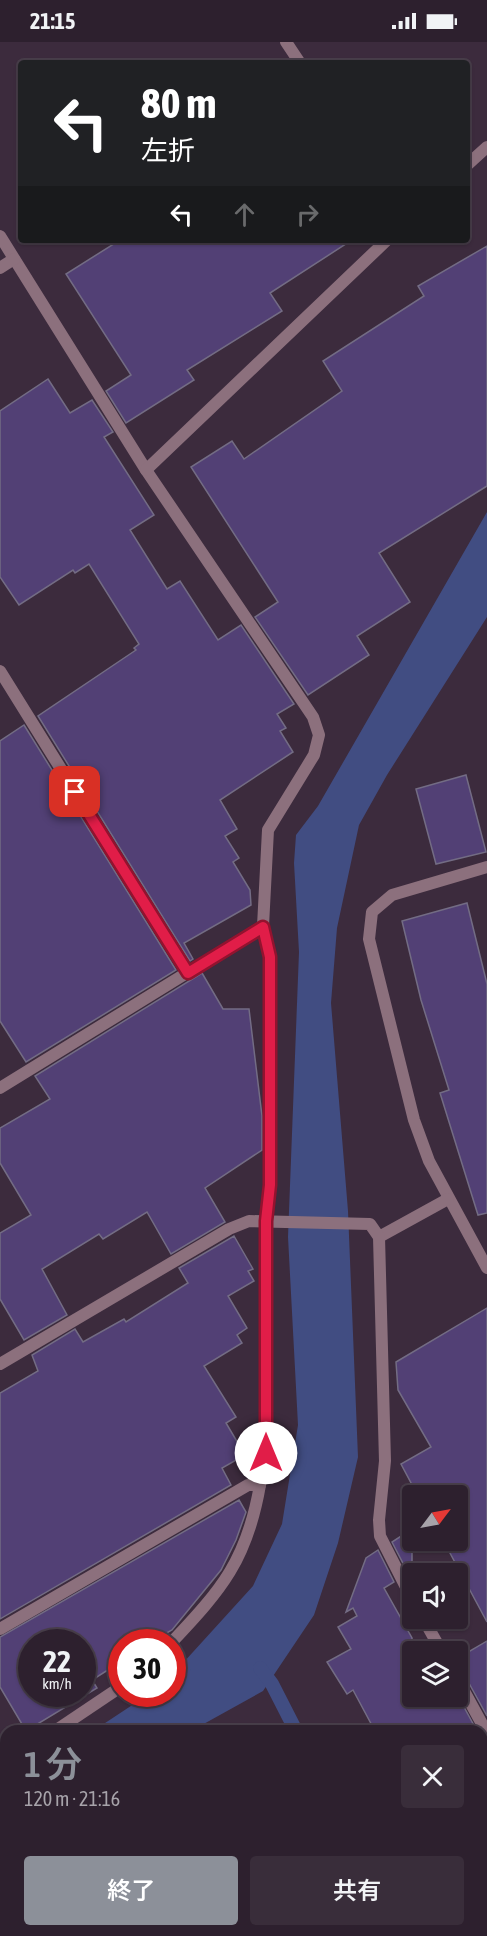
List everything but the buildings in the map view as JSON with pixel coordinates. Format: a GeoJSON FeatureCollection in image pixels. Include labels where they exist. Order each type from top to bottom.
{"type":"FeatureCollection","features":[{"type":"Feature","properties":{"kind":"street"},"geometry":{"type":"LineString","coordinates":[[286,42],[298,60]]}},
{"type":"Feature","properties":{"kind":"street"},"geometry":{"type":"LineString","coordinates":[[470,162],[487,147]]}},
{"type":"Feature","properties":{"kind":"street"},"geometry":{"type":"LineString","coordinates":[[0,236],[146,470],[313,717],[319,735],[314,755],[268,830],[263,927],[270,957],[270,1185],[266,1221],[266,1453],[254,1523],[233,1570],[184,1629]]}},
{"type":"Feature","properties":{"kind":"street"},"geometry":{"type":"LineString","coordinates":[[146,470],[384,243]]}},
{"type":"Feature","properties":{"kind":"street"},"geometry":{"type":"LineString","coordinates":[[0,268],[14,259]]}},
{"type":"Feature","properties":{"kind":"street"},"geometry":{"type":"LineString","coordinates":[[0,671],[188,973]]}},
{"type":"Feature","properties":{"kind":"street"},"geometry":{"type":"LineString","coordinates":[[487,867],[392,895],[372,912],[369,939],[414,1120],[429,1161],[487,1268]]}},
{"type":"Feature","properties":{"kind":"street"},"geometry":{"type":"LineString","coordinates":[[0,1088],[263,927]]}},
{"type":"Feature","properties":{"kind":"street"},"geometry":{"type":"LineString","coordinates":[[379,1237],[448,1199]]}},
{"type":"Feature","properties":{"kind":"street"},"geometry":{"type":"LineString","coordinates":[[0,1364],[229,1229],[249,1221],[370,1224],[379,1237],[385,1461],[379,1520],[380,1536],[402,1579]]}},
{"type":"Feature","properties":{"kind":"street"},"geometry":{"type":"LineString","coordinates":[[0,1629],[248,1485],[260,1485]]}},
{"type":"Feature","properties":{"kind":"street"},"geometry":{"type":"LineString","coordinates":[[64,1725],[108,1695]]}},
{"type":"Feature","properties":{"kind":"street"},"geometry":{"type":"LineString","coordinates":[[468,1698],[483,1725]]}},
{"type":"Feature","properties":{"kind":"water"},"geometry":{"type":"Polygon","coordinates":[[[487,512],[487,617],[387,775],[359,825],[337,928],[331,1003],[348,1211],[358,1457],[338,1543],[314,1615],[263,1691],[202,1725],[102,1725],[129,1707],[186,1707],[186,1660],[253,1586],[282,1524],[298,1425],[288,1237],[299,952],[294,863],[296,835],[318,806],[487,512]]]}},
{"type":"Feature","properties":{"kind":"waterway"},"geometry":{"type":"LineString","coordinates":[[260,1668],[272,1684],[293,1725]]}},
{"type":"Feature","properties":{"kind":"route"},"geometry":{"type":"LineString","coordinates":[[75,792],[188,973],[263,927],[270,957],[270,1185],[266,1221],[266,1453]]}}]}
